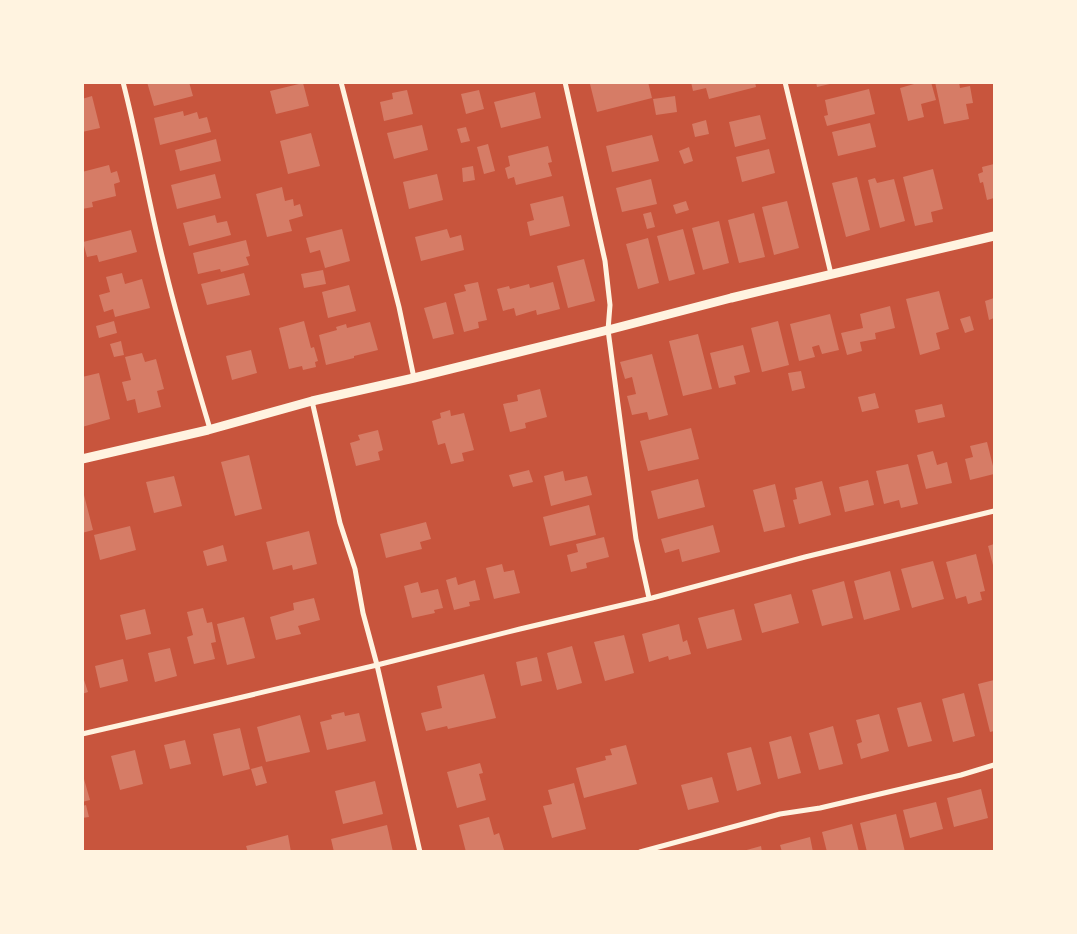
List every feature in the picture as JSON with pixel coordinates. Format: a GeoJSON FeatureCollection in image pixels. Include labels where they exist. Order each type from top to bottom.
{"type":"FeatureCollection","features":[{"type":"Feature","properties":{"kind":"street"},"geometry":{"type":"LineString","coordinates":[[124,82],[164,267],[210,429]]}},
{"type":"Feature","properties":{"kind":"street"},"geometry":{"type":"LineString","coordinates":[[340,82],[399,307],[414,378]]}},
{"type":"Feature","properties":{"kind":"street"},"geometry":{"type":"LineString","coordinates":[[565,82],[605,261],[610,305],[608,330],[636,539],[650,598]]}},
{"type":"Feature","properties":{"kind":"street"},"geometry":{"type":"LineString","coordinates":[[785,82],[831,274]]}},
{"type":"Feature","properties":{"kind":"street"},"geometry":{"type":"LineString","coordinates":[[82,459],[210,429],[312,401],[414,378],[831,274],[994,236]]}},
{"type":"Feature","properties":{"kind":"street"},"geometry":{"type":"LineString","coordinates":[[312,401],[340,523],[355,570],[363,614],[377,665],[420,852]]}},
{"type":"Feature","properties":{"kind":"street"},"geometry":{"type":"LineString","coordinates":[[82,734],[377,665],[650,598],[805,557],[994,512]]}},
{"type":"Feature","properties":{"kind":"street"},"geometry":{"type":"LineString","coordinates":[[640,852],[780,814],[820,808],[942,780],[994,765]]}},
{"type":"Feature","properties":{"kind":"building"},"geometry":{"type":"Polygon","coordinates":[[[147,82],[189,82],[193,96],[154,106],[147,82]]]}},
{"type":"Feature","properties":{"kind":"building"},"geometry":{"type":"Polygon","coordinates":[[[596,82],[648,82],[652,98],[597,112],[590,84],[596,82]]]}},
{"type":"Feature","properties":{"kind":"building"},"geometry":{"type":"Polygon","coordinates":[[[691,82],[755,82],[756,87],[709,99],[706,88],[693,91],[691,82]]]}},
{"type":"Feature","properties":{"kind":"building"},"geometry":{"type":"Polygon","coordinates":[[[816,82],[834,82],[834,83],[817,87],[816,82]]]}},
{"type":"Feature","properties":{"kind":"building"},"geometry":{"type":"Polygon","coordinates":[[[921,82],[931,82],[936,100],[921,104],[924,117],[908,121],[900,88],[921,82]]]}},
{"type":"Feature","properties":{"kind":"building"},"geometry":{"type":"Polygon","coordinates":[[[935,82],[959,82],[960,88],[970,86],[973,103],[966,104],[969,119],[944,124],[935,82]]]}},
{"type":"Feature","properties":{"kind":"building"},"geometry":{"type":"Polygon","coordinates":[[[303,83],[309,106],[276,114],[270,91],[303,83]]]}},
{"type":"Feature","properties":{"kind":"building"},"geometry":{"type":"Polygon","coordinates":[[[869,89],[875,114],[827,126],[824,116],[828,115],[825,100],[869,89]]]}},
{"type":"Feature","properties":{"kind":"building"},"geometry":{"type":"Polygon","coordinates":[[[407,90],[413,114],[384,121],[380,102],[393,99],[392,93],[407,90]]]}},
{"type":"Feature","properties":{"kind":"building"},"geometry":{"type":"Polygon","coordinates":[[[479,90],[484,109],[466,114],[461,94],[479,90]]]}},
{"type":"Feature","properties":{"kind":"building"},"geometry":{"type":"Polygon","coordinates":[[[535,92],[541,118],[501,128],[494,102],[535,92]]]}},
{"type":"Feature","properties":{"kind":"building"},"geometry":{"type":"Polygon","coordinates":[[[92,96],[100,128],[82,132],[82,99],[92,96]]]}},
{"type":"Feature","properties":{"kind":"building"},"geometry":{"type":"Polygon","coordinates":[[[675,96],[677,112],[656,115],[653,99],[675,96]]]}},
{"type":"Feature","properties":{"kind":"building"},"geometry":{"type":"Polygon","coordinates":[[[183,111],[184,116],[197,112],[199,119],[207,117],[211,132],[160,145],[154,118],[183,111]]]}},
{"type":"Feature","properties":{"kind":"building"},"geometry":{"type":"Polygon","coordinates":[[[760,115],[766,139],[735,147],[729,122],[760,115]]]}},
{"type":"Feature","properties":{"kind":"building"},"geometry":{"type":"Polygon","coordinates":[[[706,120],[709,134],[695,137],[692,124],[706,120]]]}},
{"type":"Feature","properties":{"kind":"building"},"geometry":{"type":"Polygon","coordinates":[[[870,123],[876,147],[838,156],[832,132],[870,123]]]}},
{"type":"Feature","properties":{"kind":"building"},"geometry":{"type":"Polygon","coordinates":[[[422,125],[428,150],[394,159],[387,133],[422,125]]]}},
{"type":"Feature","properties":{"kind":"building"},"geometry":{"type":"Polygon","coordinates":[[[466,127],[470,141],[461,143],[457,129],[466,127]]]}},
{"type":"Feature","properties":{"kind":"building"},"geometry":{"type":"Polygon","coordinates":[[[311,133],[320,166],[288,174],[280,141],[311,133]]]}},
{"type":"Feature","properties":{"kind":"building"},"geometry":{"type":"Polygon","coordinates":[[[652,135],[659,161],[612,172],[606,146],[652,135]]]}},
{"type":"Feature","properties":{"kind":"building"},"geometry":{"type":"Polygon","coordinates":[[[216,139],[221,161],[180,171],[175,150],[216,139]]]}},
{"type":"Feature","properties":{"kind":"building"},"geometry":{"type":"Polygon","coordinates":[[[488,144],[495,171],[484,174],[477,147],[488,144]]]}},
{"type":"Feature","properties":{"kind":"building"},"geometry":{"type":"Polygon","coordinates":[[[548,146],[552,162],[548,163],[552,176],[516,185],[514,177],[508,179],[505,168],[510,166],[508,156],[548,146]]]}},
{"type":"Feature","properties":{"kind":"building"},"geometry":{"type":"Polygon","coordinates":[[[689,147],[693,161],[684,164],[679,151],[689,147]]]}},
{"type":"Feature","properties":{"kind":"building"},"geometry":{"type":"Polygon","coordinates":[[[769,149],[775,173],[742,182],[736,157],[769,149]]]}},
{"type":"Feature","properties":{"kind":"building"},"geometry":{"type":"Polygon","coordinates":[[[994,164],[994,198],[987,200],[983,182],[980,183],[978,174],[983,172],[982,167],[994,164]]]}},
{"type":"Feature","properties":{"kind":"building"},"geometry":{"type":"Polygon","coordinates":[[[109,165],[111,173],[117,171],[120,182],[114,184],[116,196],[92,202],[93,207],[82,209],[82,172],[109,165]]]}},
{"type":"Feature","properties":{"kind":"building"},"geometry":{"type":"Polygon","coordinates":[[[473,166],[475,180],[463,182],[462,168],[473,166]]]}},
{"type":"Feature","properties":{"kind":"building"},"geometry":{"type":"Polygon","coordinates":[[[933,169],[943,209],[931,212],[933,222],[915,226],[903,177],[933,169]]]}},
{"type":"Feature","properties":{"kind":"building"},"geometry":{"type":"Polygon","coordinates":[[[215,174],[221,198],[177,209],[171,185],[215,174]]]}},
{"type":"Feature","properties":{"kind":"building"},"geometry":{"type":"Polygon","coordinates":[[[437,174],[443,200],[409,209],[403,182],[437,174]]]}},
{"type":"Feature","properties":{"kind":"building"},"geometry":{"type":"Polygon","coordinates":[[[857,177],[870,230],[846,237],[832,183],[857,177]]]}},
{"type":"Feature","properties":{"kind":"building"},"geometry":{"type":"Polygon","coordinates":[[[875,178],[877,183],[894,179],[905,221],[880,228],[868,180],[875,178]]]}},
{"type":"Feature","properties":{"kind":"building"},"geometry":{"type":"Polygon","coordinates":[[[651,179],[657,204],[622,212],[616,188],[651,179]]]}},
{"type":"Feature","properties":{"kind":"building"},"geometry":{"type":"Polygon","coordinates":[[[282,187],[285,201],[293,199],[294,206],[300,204],[303,216],[289,220],[292,231],[267,237],[256,194],[282,187]]]}},
{"type":"Feature","properties":{"kind":"building"},"geometry":{"type":"Polygon","coordinates":[[[563,196],[570,226],[530,236],[527,222],[534,220],[530,204],[563,196]]]}},
{"type":"Feature","properties":{"kind":"building"},"geometry":{"type":"Polygon","coordinates":[[[686,201],[689,210],[676,214],[673,205],[686,201]]]}},
{"type":"Feature","properties":{"kind":"building"},"geometry":{"type":"Polygon","coordinates":[[[787,201],[799,248],[774,255],[762,207],[787,201]]]}},
{"type":"Feature","properties":{"kind":"building"},"geometry":{"type":"Polygon","coordinates":[[[651,212],[655,227],[647,229],[643,214],[651,212]]]}},
{"type":"Feature","properties":{"kind":"building"},"geometry":{"type":"Polygon","coordinates":[[[754,213],[765,257],[739,263],[728,220],[754,213]]]}},
{"type":"Feature","properties":{"kind":"building"},"geometry":{"type":"Polygon","coordinates":[[[215,215],[217,223],[227,221],[231,235],[189,246],[183,223],[215,215]]]}},
{"type":"Feature","properties":{"kind":"building"},"geometry":{"type":"Polygon","coordinates":[[[719,221],[729,263],[703,270],[692,228],[719,221]]]}},
{"type":"Feature","properties":{"kind":"building"},"geometry":{"type":"Polygon","coordinates":[[[342,229],[350,261],[325,268],[320,250],[310,253],[306,238],[342,229]]]}},
{"type":"Feature","properties":{"kind":"building"},"geometry":{"type":"Polygon","coordinates":[[[447,229],[450,238],[461,235],[464,250],[421,261],[415,237],[447,229]]]}},
{"type":"Feature","properties":{"kind":"building"},"geometry":{"type":"Polygon","coordinates":[[[683,229],[695,274],[669,281],[657,236],[683,229]]]}},
{"type":"Feature","properties":{"kind":"building"},"geometry":{"type":"Polygon","coordinates":[[[131,230],[137,252],[99,262],[97,255],[87,257],[83,242],[131,230]]]}},
{"type":"Feature","properties":{"kind":"building"},"geometry":{"type":"Polygon","coordinates":[[[648,238],[659,283],[638,289],[626,244],[648,238]]]}},
{"type":"Feature","properties":{"kind":"building"},"geometry":{"type":"Polygon","coordinates":[[[246,240],[250,256],[246,257],[249,265],[221,272],[220,269],[198,274],[193,253],[246,240]]]}},
{"type":"Feature","properties":{"kind":"building"},"geometry":{"type":"Polygon","coordinates":[[[584,259],[595,301],[568,308],[557,266],[584,259]]]}},
{"type":"Feature","properties":{"kind":"building"},"geometry":{"type":"Polygon","coordinates":[[[323,270],[326,284],[304,288],[301,274],[323,270]]]}},
{"type":"Feature","properties":{"kind":"building"},"geometry":{"type":"Polygon","coordinates":[[[122,273],[125,284],[142,279],[150,308],[115,317],[113,309],[104,312],[99,295],[110,292],[106,277],[122,273]]]}},
{"type":"Feature","properties":{"kind":"building"},"geometry":{"type":"Polygon","coordinates":[[[244,273],[250,295],[207,305],[201,284],[244,273]]]}},
{"type":"Feature","properties":{"kind":"building"},"geometry":{"type":"Polygon","coordinates":[[[478,282],[487,320],[478,322],[479,328],[464,332],[454,294],[466,291],[464,285],[478,282]]]}},
{"type":"Feature","properties":{"kind":"building"},"geometry":{"type":"Polygon","coordinates":[[[553,282],[560,309],[537,315],[536,310],[516,316],[514,308],[503,311],[497,289],[509,286],[510,289],[529,284],[530,288],[553,282]]]}},
{"type":"Feature","properties":{"kind":"building"},"geometry":{"type":"Polygon","coordinates":[[[349,285],[356,311],[328,318],[322,292],[349,285]]]}},
{"type":"Feature","properties":{"kind":"building"},"geometry":{"type":"Polygon","coordinates":[[[939,291],[949,329],[936,333],[940,349],[920,355],[906,299],[939,291]]]}},
{"type":"Feature","properties":{"kind":"building"},"geometry":{"type":"Polygon","coordinates":[[[994,298],[994,318],[989,320],[985,301],[994,298]]]}},
{"type":"Feature","properties":{"kind":"building"},"geometry":{"type":"Polygon","coordinates":[[[446,302],[454,334],[433,339],[424,308],[446,302]]]}},
{"type":"Feature","properties":{"kind":"building"},"geometry":{"type":"Polygon","coordinates":[[[890,306],[895,328],[875,333],[876,339],[860,342],[862,351],[847,355],[841,333],[863,328],[860,314],[890,306]]]}},
{"type":"Feature","properties":{"kind":"building"},"geometry":{"type":"Polygon","coordinates":[[[830,314],[839,350],[822,354],[819,345],[812,347],[815,357],[799,361],[790,324],[830,314]]]}},
{"type":"Feature","properties":{"kind":"building"},"geometry":{"type":"Polygon","coordinates":[[[970,316],[974,330],[965,333],[960,319],[970,316]]]}},
{"type":"Feature","properties":{"kind":"building"},"geometry":{"type":"Polygon","coordinates":[[[114,321],[117,333],[99,338],[96,326],[114,321]]]}},
{"type":"Feature","properties":{"kind":"building"},"geometry":{"type":"Polygon","coordinates":[[[304,321],[311,348],[314,347],[318,361],[315,362],[316,367],[303,370],[302,366],[289,369],[279,328],[304,321]]]}},
{"type":"Feature","properties":{"kind":"building"},"geometry":{"type":"Polygon","coordinates":[[[778,321],[789,365],[762,372],[751,328],[778,321]]]}},
{"type":"Feature","properties":{"kind":"building"},"geometry":{"type":"Polygon","coordinates":[[[370,322],[378,350],[326,365],[319,335],[337,330],[336,327],[346,324],[347,328],[370,322]]]}},
{"type":"Feature","properties":{"kind":"building"},"geometry":{"type":"Polygon","coordinates":[[[698,334],[712,389],[683,396],[669,341],[698,334]]]}},
{"type":"Feature","properties":{"kind":"building"},"geometry":{"type":"Polygon","coordinates":[[[121,341],[124,355],[114,357],[110,344],[121,341]]]}},
{"type":"Feature","properties":{"kind":"building"},"geometry":{"type":"Polygon","coordinates":[[[743,345],[750,372],[734,376],[736,384],[719,388],[710,353],[743,345]]]}},
{"type":"Feature","properties":{"kind":"building"},"geometry":{"type":"Polygon","coordinates":[[[251,350],[257,373],[232,380],[226,356],[251,350]]]}},
{"type":"Feature","properties":{"kind":"building"},"geometry":{"type":"Polygon","coordinates":[[[142,353],[145,362],[156,359],[164,389],[157,391],[161,407],[138,413],[135,399],[127,401],[122,382],[131,380],[125,357],[142,353]]]}},
{"type":"Feature","properties":{"kind":"building"},"geometry":{"type":"Polygon","coordinates":[[[652,354],[668,415],[649,420],[647,412],[632,415],[627,396],[636,394],[632,377],[625,379],[620,362],[652,354]]]}},
{"type":"Feature","properties":{"kind":"building"},"geometry":{"type":"Polygon","coordinates":[[[801,371],[805,388],[792,391],[788,373],[801,371]]]}},
{"type":"Feature","properties":{"kind":"building"},"geometry":{"type":"Polygon","coordinates":[[[99,373],[110,419],[82,427],[82,377],[99,373]]]}},
{"type":"Feature","properties":{"kind":"building"},"geometry":{"type":"Polygon","coordinates":[[[540,389],[547,417],[525,423],[526,428],[510,432],[503,404],[518,401],[517,395],[540,389]]]}},
{"type":"Feature","properties":{"kind":"building"},"geometry":{"type":"Polygon","coordinates":[[[875,393],[879,408],[862,412],[858,397],[875,393]]]}},
{"type":"Feature","properties":{"kind":"building"},"geometry":{"type":"Polygon","coordinates":[[[942,404],[945,417],[918,423],[915,410],[942,404]]]}},
{"type":"Feature","properties":{"kind":"building"},"geometry":{"type":"Polygon","coordinates":[[[450,410],[451,416],[464,413],[474,450],[462,453],[464,461],[451,464],[445,443],[438,445],[432,421],[441,418],[440,413],[450,410]]]}},
{"type":"Feature","properties":{"kind":"building"},"geometry":{"type":"Polygon","coordinates":[[[691,428],[699,459],[648,471],[640,441],[691,428]]]}},
{"type":"Feature","properties":{"kind":"building"},"geometry":{"type":"Polygon","coordinates":[[[378,430],[383,450],[378,452],[380,460],[356,466],[350,443],[360,440],[358,435],[378,430]]]}},
{"type":"Feature","properties":{"kind":"building"},"geometry":{"type":"Polygon","coordinates":[[[987,442],[994,474],[970,480],[965,459],[973,457],[970,446],[987,442]]]}},
{"type":"Feature","properties":{"kind":"building"},"geometry":{"type":"Polygon","coordinates":[[[933,451],[937,465],[947,462],[952,483],[926,489],[917,455],[933,451]]]}},
{"type":"Feature","properties":{"kind":"building"},"geometry":{"type":"Polygon","coordinates":[[[249,455],[262,509],[235,516],[221,462],[249,455]]]}},
{"type":"Feature","properties":{"kind":"building"},"geometry":{"type":"Polygon","coordinates":[[[908,464],[918,504],[901,508],[899,500],[884,504],[876,471],[908,464]]]}},
{"type":"Feature","properties":{"kind":"building"},"geometry":{"type":"Polygon","coordinates":[[[529,470],[533,482],[513,487],[509,475],[529,470]]]}},
{"type":"Feature","properties":{"kind":"building"},"geometry":{"type":"Polygon","coordinates":[[[563,471],[565,481],[587,476],[592,495],[551,506],[544,476],[563,471]]]}},
{"type":"Feature","properties":{"kind":"building"},"geometry":{"type":"Polygon","coordinates":[[[174,476],[182,506],[154,513],[146,482],[174,476]]]}},
{"type":"Feature","properties":{"kind":"building"},"geometry":{"type":"Polygon","coordinates":[[[698,479],[705,507],[658,519],[651,491],[698,479]]]}},
{"type":"Feature","properties":{"kind":"building"},"geometry":{"type":"Polygon","coordinates":[[[868,480],[874,505],[845,512],[839,487],[868,480]]]}},
{"type":"Feature","properties":{"kind":"building"},"geometry":{"type":"Polygon","coordinates":[[[822,481],[831,515],[799,524],[793,500],[797,499],[795,488],[822,481]]]}},
{"type":"Feature","properties":{"kind":"building"},"geometry":{"type":"Polygon","coordinates":[[[775,484],[785,527],[764,532],[753,490],[775,484]]]}},
{"type":"Feature","properties":{"kind":"building"},"geometry":{"type":"Polygon","coordinates":[[[84,495],[93,530],[82,533],[82,496],[84,495]]]}},
{"type":"Feature","properties":{"kind":"building"},"geometry":{"type":"Polygon","coordinates":[[[589,505],[596,535],[550,546],[543,517],[589,505]]]}},
{"type":"Feature","properties":{"kind":"building"},"geometry":{"type":"Polygon","coordinates":[[[426,522],[431,539],[420,542],[422,549],[386,558],[380,534],[426,522]]]}},
{"type":"Feature","properties":{"kind":"building"},"geometry":{"type":"Polygon","coordinates":[[[713,525],[720,552],[682,562],[679,549],[665,553],[661,539],[713,525]]]}},
{"type":"Feature","properties":{"kind":"building"},"geometry":{"type":"Polygon","coordinates":[[[130,526],[136,550],[100,560],[94,535],[130,526]]]}},
{"type":"Feature","properties":{"kind":"building"},"geometry":{"type":"Polygon","coordinates":[[[309,531],[317,564],[293,570],[292,565],[273,570],[266,542],[309,531]]]}},
{"type":"Feature","properties":{"kind":"building"},"geometry":{"type":"Polygon","coordinates":[[[604,537],[609,557],[586,563],[587,568],[571,572],[567,555],[578,552],[576,544],[604,537]]]}},
{"type":"Feature","properties":{"kind":"building"},"geometry":{"type":"Polygon","coordinates":[[[994,544],[994,569],[988,546],[994,544]]]}},
{"type":"Feature","properties":{"kind":"building"},"geometry":{"type":"Polygon","coordinates":[[[223,545],[227,561],[207,566],[203,551],[223,545]]]}},
{"type":"Feature","properties":{"kind":"building"},"geometry":{"type":"Polygon","coordinates":[[[976,554],[985,591],[980,592],[982,600],[968,604],[966,596],[956,599],[946,562],[976,554]]]}},
{"type":"Feature","properties":{"kind":"building"},"geometry":{"type":"Polygon","coordinates":[[[933,561],[944,599],[912,608],[901,569],[933,561]]]}},
{"type":"Feature","properties":{"kind":"building"},"geometry":{"type":"Polygon","coordinates":[[[502,564],[504,572],[514,570],[520,593],[494,599],[486,568],[502,564]]]}},
{"type":"Feature","properties":{"kind":"building"},"geometry":{"type":"Polygon","coordinates":[[[890,571],[900,610],[864,620],[854,581],[890,571]]]}},
{"type":"Feature","properties":{"kind":"building"},"geometry":{"type":"Polygon","coordinates":[[[456,577],[458,585],[475,580],[480,600],[469,602],[470,606],[454,610],[446,580],[456,577]]]}},
{"type":"Feature","properties":{"kind":"building"},"geometry":{"type":"Polygon","coordinates":[[[844,581],[853,618],[822,626],[812,590],[844,581]]]}},
{"type":"Feature","properties":{"kind":"building"},"geometry":{"type":"Polygon","coordinates":[[[418,582],[421,593],[438,589],[443,608],[434,610],[435,613],[412,618],[404,586],[418,582]]]}},
{"type":"Feature","properties":{"kind":"building"},"geometry":{"type":"Polygon","coordinates":[[[791,594],[799,623],[762,633],[754,604],[791,594]]]}},
{"type":"Feature","properties":{"kind":"building"},"geometry":{"type":"Polygon","coordinates":[[[314,598],[320,620],[298,626],[301,634],[276,640],[270,617],[294,610],[293,603],[314,598]]]}},
{"type":"Feature","properties":{"kind":"building"},"geometry":{"type":"Polygon","coordinates":[[[203,608],[207,623],[212,622],[216,642],[211,643],[215,659],[194,664],[187,637],[193,635],[187,612],[203,608]]]}},
{"type":"Feature","properties":{"kind":"building"},"geometry":{"type":"Polygon","coordinates":[[[145,609],[151,634],[126,640],[120,615],[145,609]]]}},
{"type":"Feature","properties":{"kind":"building"},"geometry":{"type":"Polygon","coordinates":[[[734,609],[742,640],[707,649],[698,618],[734,609]]]}},
{"type":"Feature","properties":{"kind":"building"},"geometry":{"type":"Polygon","coordinates":[[[244,617],[255,658],[227,665],[217,624],[244,617]]]}},
{"type":"Feature","properties":{"kind":"building"},"geometry":{"type":"Polygon","coordinates":[[[679,624],[683,642],[687,640],[691,654],[669,660],[668,656],[649,662],[642,634],[679,624]]]}},
{"type":"Feature","properties":{"kind":"building"},"geometry":{"type":"Polygon","coordinates":[[[624,635],[634,673],[605,681],[594,642],[624,635]]]}},
{"type":"Feature","properties":{"kind":"building"},"geometry":{"type":"Polygon","coordinates":[[[572,646],[582,683],[557,690],[547,653],[572,646]]]}},
{"type":"Feature","properties":{"kind":"building"},"geometry":{"type":"Polygon","coordinates":[[[170,648],[177,676],[155,682],[148,653],[170,648]]]}},
{"type":"Feature","properties":{"kind":"building"},"geometry":{"type":"Polygon","coordinates":[[[537,657],[542,681],[521,686],[516,662],[537,657]]]}},
{"type":"Feature","properties":{"kind":"building"},"geometry":{"type":"Polygon","coordinates":[[[123,659],[128,681],[100,688],[95,666],[123,659]]]}},
{"type":"Feature","properties":{"kind":"building"},"geometry":{"type":"Polygon","coordinates":[[[82,674],[88,692],[82,694],[82,674]]]}},
{"type":"Feature","properties":{"kind":"building"},"geometry":{"type":"Polygon","coordinates":[[[484,674],[496,718],[448,729],[447,726],[426,731],[421,713],[442,708],[437,686],[484,674]]]}},
{"type":"Feature","properties":{"kind":"building"},"geometry":{"type":"Polygon","coordinates":[[[994,680],[994,731],[990,732],[978,684],[994,680]]]}},
{"type":"Feature","properties":{"kind":"building"},"geometry":{"type":"Polygon","coordinates":[[[964,693],[975,736],[953,742],[942,699],[964,693]]]}},
{"type":"Feature","properties":{"kind":"building"},"geometry":{"type":"Polygon","coordinates":[[[921,702],[932,741],[908,747],[897,708],[921,702]]]}},
{"type":"Feature","properties":{"kind":"building"},"geometry":{"type":"Polygon","coordinates":[[[344,712],[345,716],[359,713],[366,741],[327,750],[320,722],[332,719],[331,715],[344,712]]]}},
{"type":"Feature","properties":{"kind":"building"},"geometry":{"type":"Polygon","coordinates":[[[879,714],[889,751],[861,759],[857,744],[862,742],[856,720],[879,714]]]}},
{"type":"Feature","properties":{"kind":"building"},"geometry":{"type":"Polygon","coordinates":[[[300,715],[310,752],[266,762],[257,727],[300,715]]]}},
{"type":"Feature","properties":{"kind":"building"},"geometry":{"type":"Polygon","coordinates":[[[833,726],[843,764],[819,770],[809,733],[833,726]]]}},
{"type":"Feature","properties":{"kind":"building"},"geometry":{"type":"Polygon","coordinates":[[[240,728],[250,769],[223,776],[213,734],[240,728]]]}},
{"type":"Feature","properties":{"kind":"building"},"geometry":{"type":"Polygon","coordinates":[[[791,736],[801,773],[778,779],[769,742],[791,736]]]}},
{"type":"Feature","properties":{"kind":"building"},"geometry":{"type":"Polygon","coordinates":[[[185,740],[191,764],[170,769],[164,745],[185,740]]]}},
{"type":"Feature","properties":{"kind":"building"},"geometry":{"type":"Polygon","coordinates":[[[626,745],[637,784],[584,798],[576,768],[606,760],[605,756],[612,755],[610,749],[626,745]]]}},
{"type":"Feature","properties":{"kind":"building"},"geometry":{"type":"Polygon","coordinates":[[[751,747],[761,784],[737,791],[727,753],[751,747]]]}},
{"type":"Feature","properties":{"kind":"building"},"geometry":{"type":"Polygon","coordinates":[[[135,750],[143,784],[120,790],[111,756],[135,750]]]}},
{"type":"Feature","properties":{"kind":"building"},"geometry":{"type":"Polygon","coordinates":[[[480,763],[483,773],[479,774],[486,800],[457,808],[447,772],[480,763]]]}},
{"type":"Feature","properties":{"kind":"building"},"geometry":{"type":"Polygon","coordinates":[[[262,766],[267,783],[256,786],[251,769],[262,766]]]}},
{"type":"Feature","properties":{"kind":"building"},"geometry":{"type":"Polygon","coordinates":[[[82,772],[90,800],[82,802],[82,772]]]}},
{"type":"Feature","properties":{"kind":"building"},"geometry":{"type":"Polygon","coordinates":[[[712,777],[719,802],[688,810],[681,785],[712,777]]]}},
{"type":"Feature","properties":{"kind":"building"},"geometry":{"type":"Polygon","coordinates":[[[375,781],[383,814],[343,824],[335,791],[375,781]]]}},
{"type":"Feature","properties":{"kind":"building"},"geometry":{"type":"Polygon","coordinates":[[[574,783],[586,829],[552,838],[543,806],[552,804],[548,790],[574,783]]]}},
{"type":"Feature","properties":{"kind":"building"},"geometry":{"type":"Polygon","coordinates":[[[981,789],[988,818],[954,827],[947,798],[981,789]]]}},
{"type":"Feature","properties":{"kind":"building"},"geometry":{"type":"Polygon","coordinates":[[[936,802],[943,829],[910,838],[903,810],[936,802]]]}},
{"type":"Feature","properties":{"kind":"building"},"geometry":{"type":"Polygon","coordinates":[[[86,805],[89,817],[82,818],[82,806],[86,805]]]}},
{"type":"Feature","properties":{"kind":"building"},"geometry":{"type":"Polygon","coordinates":[[[896,814],[905,852],[867,852],[860,823],[896,814]]]}},
{"type":"Feature","properties":{"kind":"building"},"geometry":{"type":"Polygon","coordinates":[[[489,817],[494,835],[499,833],[504,850],[498,852],[466,852],[459,825],[489,817]]]}},
{"type":"Feature","properties":{"kind":"building"},"geometry":{"type":"Polygon","coordinates":[[[852,824],[859,852],[827,852],[822,832],[852,824]]]}},
{"type":"Feature","properties":{"kind":"building"},"geometry":{"type":"Polygon","coordinates":[[[387,825],[393,852],[334,852],[331,839],[387,825]]]}},
{"type":"Feature","properties":{"kind":"building"},"geometry":{"type":"Polygon","coordinates":[[[288,835],[291,852],[248,852],[246,846],[288,835]]]}},
{"type":"Feature","properties":{"kind":"building"},"geometry":{"type":"Polygon","coordinates":[[[810,837],[813,852],[782,852],[780,845],[810,837]]]}},
{"type":"Feature","properties":{"kind":"building"},"geometry":{"type":"Polygon","coordinates":[[[761,846],[762,852],[743,852],[743,851],[761,846]]]}}]}
